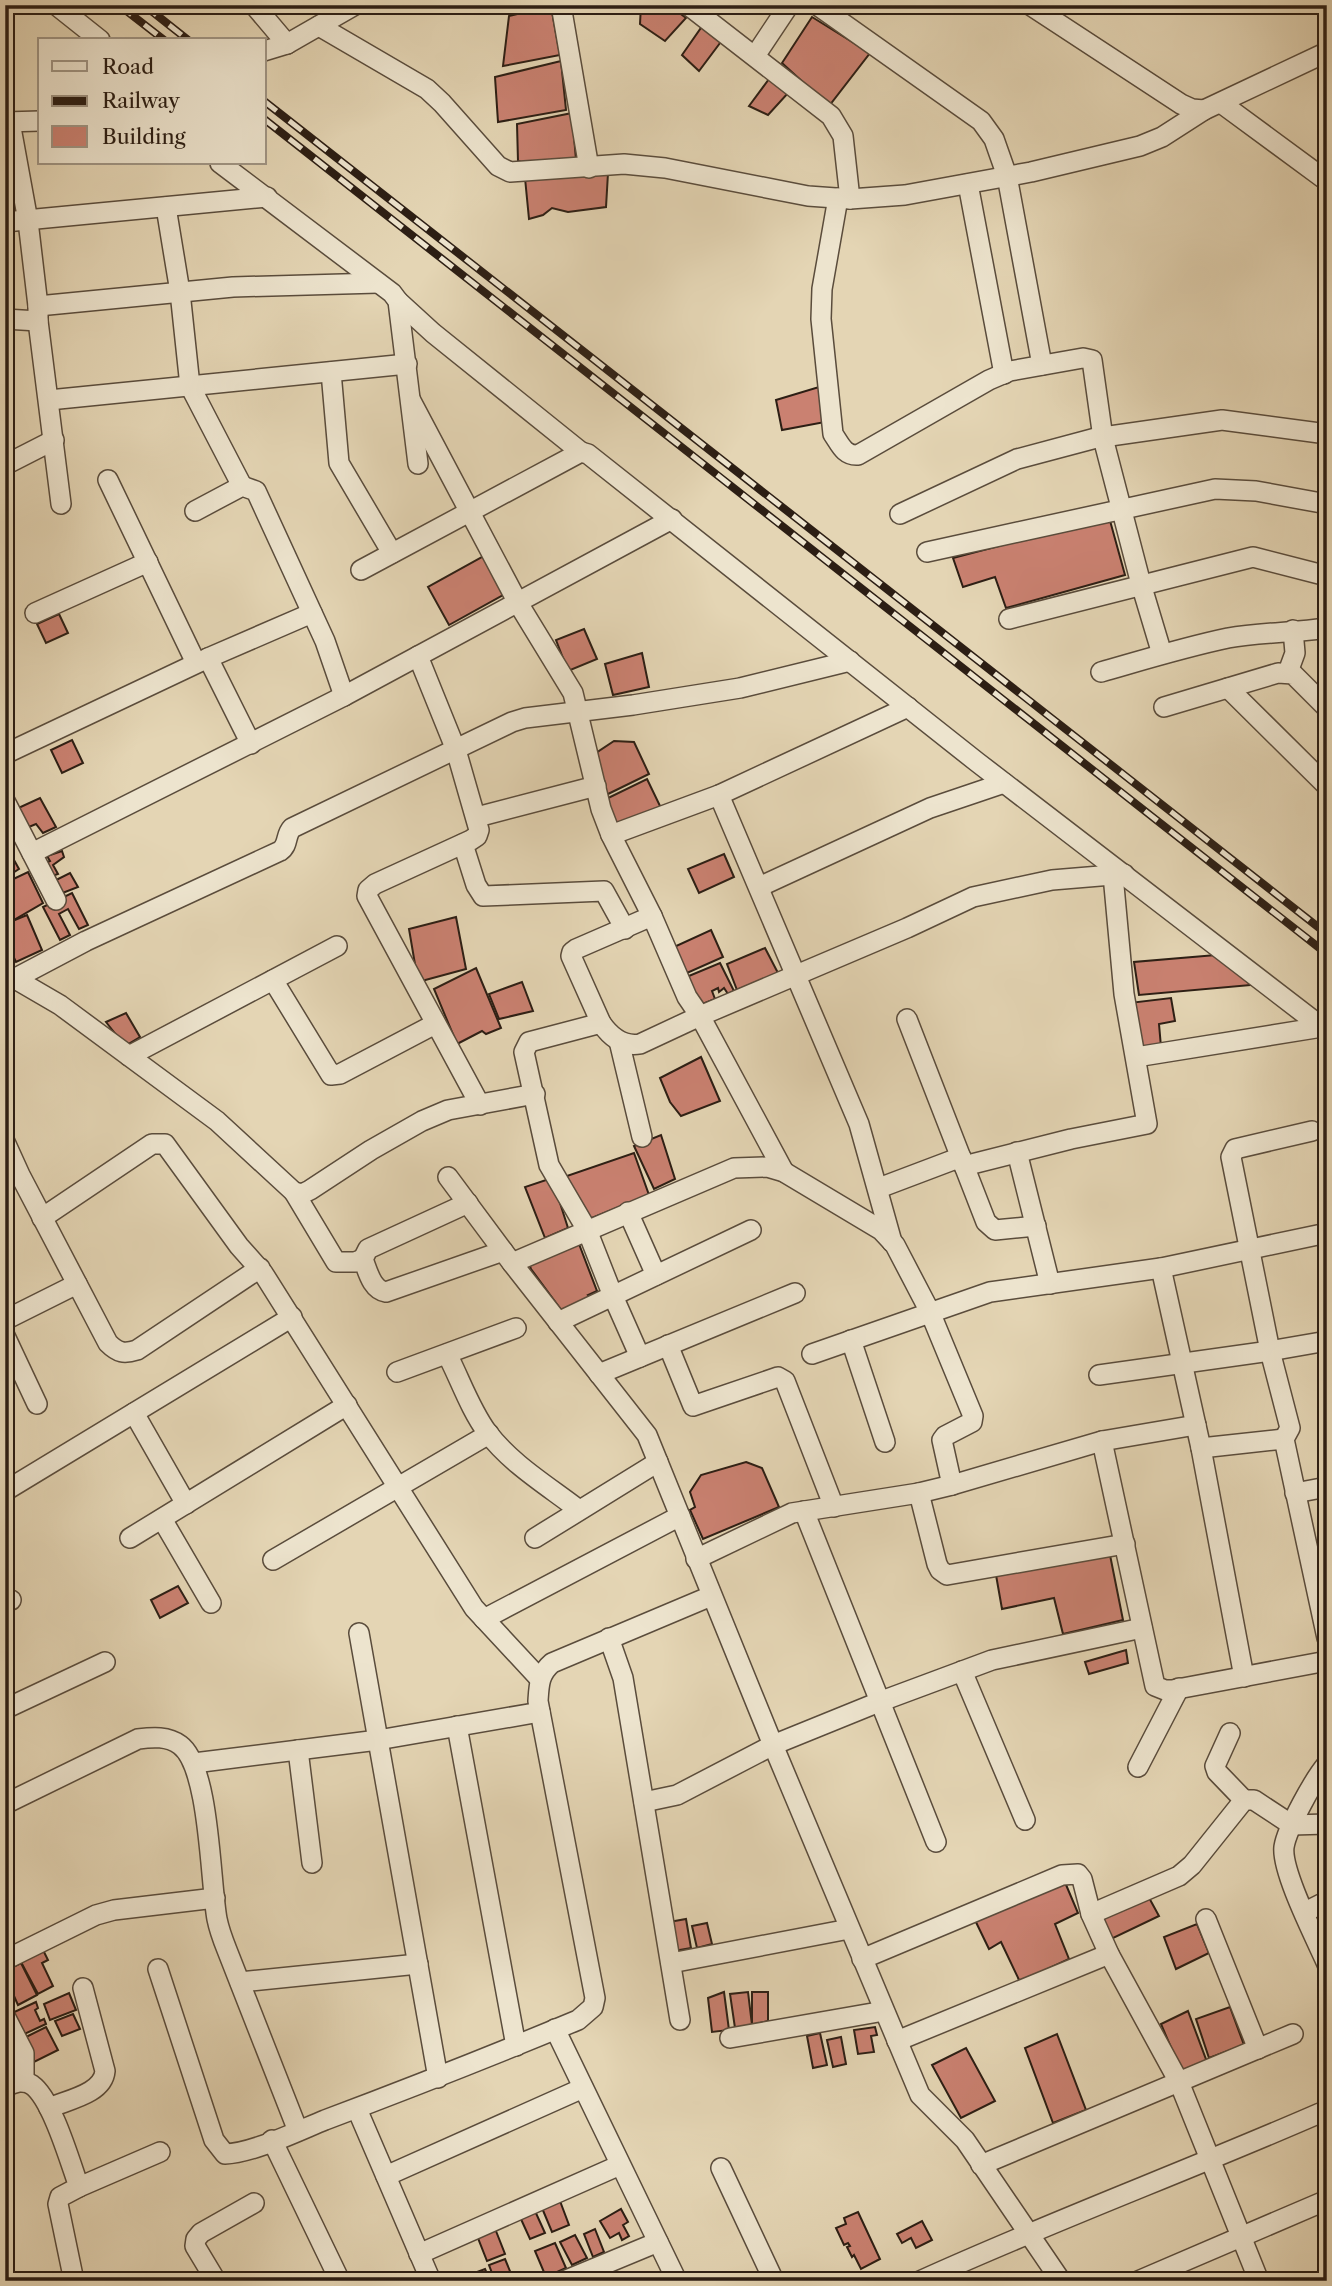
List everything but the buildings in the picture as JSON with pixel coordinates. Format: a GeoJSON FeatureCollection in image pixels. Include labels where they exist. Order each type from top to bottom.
{"type":"FeatureCollection","features":[{"type":"Feature","properties":{"kind":"street"},"geometry":{"type":"LineString","coordinates":[[56,5],[97,38]]}},
{"type":"Feature","properties":{"kind":"street"},"geometry":{"type":"LineString","coordinates":[[254,5],[287,44]]}},
{"type":"Feature","properties":{"kind":"street"},"geometry":{"type":"LineString","coordinates":[[266,50],[287,44],[355,5]]}},
{"type":"Feature","properties":{"kind":"street"},"geometry":{"type":"LineString","coordinates":[[561,5],[589,168]]}},
{"type":"Feature","properties":{"kind":"street"},"geometry":{"type":"LineString","coordinates":[[688,5],[831,116],[843,136],[844,199],[822,289],[821,319],[833,434],[843,450],[851,456],[858,455],[1004,374],[1083,358],[1092,360],[1103,438],[1162,654]]}},
{"type":"Feature","properties":{"kind":"street"},"geometry":{"type":"LineString","coordinates":[[755,56],[789,5]]}},
{"type":"Feature","properties":{"kind":"street"},"geometry":{"type":"LineString","coordinates":[[817,5],[981,121],[993,139],[1007,176],[1042,365]]}},
{"type":"Feature","properties":{"kind":"street"},"geometry":{"type":"LineString","coordinates":[[1030,5],[1181,104],[1192,110],[1212,106],[1327,181]]}},
{"type":"Feature","properties":{"kind":"street"},"geometry":{"type":"LineString","coordinates":[[319,26],[427,89],[498,166],[510,172],[624,164],[665,168],[807,196],[844,199],[905,195],[968,184],[1140,146],[1162,137],[1212,106],[1327,52]]}},
{"type":"Feature","properties":{"kind":"street"},"geometry":{"type":"LineString","coordinates":[[38,121],[8,122],[28,220],[61,504]]}},
{"type":"Feature","properties":{"kind":"street"},"geometry":{"type":"LineString","coordinates":[[221,164],[378,283],[433,333],[581,452],[597,460],[672,519],[1118,875],[1325,1029]]}},
{"type":"Feature","properties":{"kind":"street"},"geometry":{"type":"LineString","coordinates":[[968,184],[1004,374]]}},
{"type":"Feature","properties":{"kind":"street"},"geometry":{"type":"LineString","coordinates":[[5,222],[267,197]]}},
{"type":"Feature","properties":{"kind":"street"},"geometry":{"type":"LineString","coordinates":[[166,207],[180,292],[190,386],[243,486]]}},
{"type":"Feature","properties":{"kind":"street"},"geometry":{"type":"LineString","coordinates":[[5,319],[180,292],[233,287],[378,283]]}},
{"type":"Feature","properties":{"kind":"street"},"geometry":{"type":"LineString","coordinates":[[398,301],[418,464]]}},
{"type":"Feature","properties":{"kind":"street"},"geometry":{"type":"LineString","coordinates":[[49,400],[407,364]]}},
{"type":"Feature","properties":{"kind":"street"},"geometry":{"type":"LineString","coordinates":[[331,372],[339,463],[392,553]]}},
{"type":"Feature","properties":{"kind":"street"},"geometry":{"type":"LineString","coordinates":[[411,401],[519,603],[573,693],[611,835],[652,916],[687,998],[700,1016],[784,1172]]}},
{"type":"Feature","properties":{"kind":"street"},"geometry":{"type":"LineString","coordinates":[[900,514],[1017,459],[1103,438],[1222,420],[1327,434]]}},
{"type":"Feature","properties":{"kind":"street"},"geometry":{"type":"LineString","coordinates":[[5,465],[54,440]]}},
{"type":"Feature","properties":{"kind":"street"},"geometry":{"type":"LineString","coordinates":[[361,570],[581,452]]}},
{"type":"Feature","properties":{"kind":"street"},"geometry":{"type":"LineString","coordinates":[[108,480],[148,562],[251,744]]}},
{"type":"Feature","properties":{"kind":"street"},"geometry":{"type":"LineString","coordinates":[[195,511],[243,486],[249,486],[261,497],[312,613],[344,696]]}},
{"type":"Feature","properties":{"kind":"street"},"geometry":{"type":"LineString","coordinates":[[927,552],[1228,488],[1327,504]]}},
{"type":"Feature","properties":{"kind":"street"},"geometry":{"type":"LineString","coordinates":[[32,853],[344,696],[672,519]]}},
{"type":"Feature","properties":{"kind":"street"},"geometry":{"type":"LineString","coordinates":[[1009,619],[1252,557],[1327,576]]}},
{"type":"Feature","properties":{"kind":"street"},"geometry":{"type":"LineString","coordinates":[[35,613],[148,562]]}},
{"type":"Feature","properties":{"kind":"street"},"geometry":{"type":"LineString","coordinates":[[5,754],[202,661],[312,613]]}},
{"type":"Feature","properties":{"kind":"street"},"geometry":{"type":"LineString","coordinates":[[1101,672],[1230,638],[1327,628]]}},
{"type":"Feature","properties":{"kind":"street"},"geometry":{"type":"LineString","coordinates":[[1288,672],[1295,653],[1293,630]]}},
{"type":"Feature","properties":{"kind":"street"},"geometry":{"type":"LineString","coordinates":[[418,656],[456,750],[479,830],[477,836],[463,844],[375,884],[368,890],[367,896],[480,1105]]}},
{"type":"Feature","properties":{"kind":"street"},"geometry":{"type":"LineString","coordinates":[[10,976],[280,851],[286,845],[292,828],[525,718],[740,688],[850,661]]}},
{"type":"Feature","properties":{"kind":"street"},"geometry":{"type":"LineString","coordinates":[[1164,707],[1288,672],[1327,708]]}},
{"type":"Feature","properties":{"kind":"street"},"geometry":{"type":"LineString","coordinates":[[1228,688],[1327,786]]}},
{"type":"Feature","properties":{"kind":"street"},"geometry":{"type":"LineString","coordinates":[[611,835],[719,794],[908,707]]}},
{"type":"Feature","properties":{"kind":"street"},"geometry":{"type":"LineString","coordinates":[[759,887],[930,808],[1004,783]]}},
{"type":"Feature","properties":{"kind":"street"},"geometry":{"type":"LineString","coordinates":[[477,817],[596,786]]}},
{"type":"Feature","properties":{"kind":"street"},"geometry":{"type":"LineString","coordinates":[[719,794],[859,1124],[879,1188],[892,1243]]}},
{"type":"Feature","properties":{"kind":"street"},"geometry":{"type":"LineString","coordinates":[[5,801],[56,900]]}},
{"type":"Feature","properties":{"kind":"street"},"geometry":{"type":"LineString","coordinates":[[463,844],[476,886],[483,896],[604,891],[625,929]]}},
{"type":"Feature","properties":{"kind":"street"},"geometry":{"type":"LineString","coordinates":[[652,916],[572,952],[572,961],[601,1023],[619,1041],[630,1046],[640,1044],[981,894],[1052,880],[1118,875]]}},
{"type":"Feature","properties":{"kind":"street"},"geometry":{"type":"LineString","coordinates":[[879,1188],[963,1162],[1147,1124],[1124,994],[1118,875]]}},
{"type":"Feature","properties":{"kind":"street"},"geometry":{"type":"LineString","coordinates":[[129,1056],[337,946]]}},
{"type":"Feature","properties":{"kind":"street"},"geometry":{"type":"LineString","coordinates":[[10,976],[60,1005],[217,1121],[294,1192],[336,1262],[363,1259]]}},
{"type":"Feature","properties":{"kind":"street"},"geometry":{"type":"LineString","coordinates":[[273,979],[331,1075],[340,1074],[435,1024]]}},
{"type":"Feature","properties":{"kind":"street"},"geometry":{"type":"LineString","coordinates":[[906,1019],[989,1226],[995,1230],[1035,1226]]}},
{"type":"Feature","properties":{"kind":"street"},"geometry":{"type":"LineString","coordinates":[[601,1023],[529,1042],[525,1046],[526,1065],[535,1094],[549,1165],[587,1230],[612,1296],[640,1357]]}},
{"type":"Feature","properties":{"kind":"street"},"geometry":{"type":"LineString","coordinates":[[1136,1057],[1325,1029]]}},
{"type":"Feature","properties":{"kind":"street"},"geometry":{"type":"LineString","coordinates":[[619,1041],[642,1137]]}},
{"type":"Feature","properties":{"kind":"street"},"geometry":{"type":"LineString","coordinates":[[294,1192],[302,1194],[310,1190],[371,1150],[422,1121],[448,1110],[535,1094]]}},
{"type":"Feature","properties":{"kind":"street"},"geometry":{"type":"LineString","coordinates":[[1312,1131],[1235,1149],[1232,1153],[1270,1351],[1290,1428],[1284,1439],[1327,1638]]}},
{"type":"Feature","properties":{"kind":"street"},"geometry":{"type":"LineString","coordinates":[[5,1142],[108,1343],[117,1352],[137,1350],[260,1268]]}},
{"type":"Feature","properties":{"kind":"street"},"geometry":{"type":"LineString","coordinates":[[42,1218],[152,1144],[165,1144],[239,1246],[260,1268],[474,1608],[539,1678]]}},
{"type":"Feature","properties":{"kind":"street"},"geometry":{"type":"LineString","coordinates":[[1017,1152],[1049,1284]]}},
{"type":"Feature","properties":{"kind":"street"},"geometry":{"type":"LineString","coordinates":[[467,1203],[373,1245],[365,1253],[363,1259],[380,1291],[386,1292],[507,1257],[587,1230],[734,1168],[767,1167],[784,1172],[881,1230],[892,1243],[930,1312],[973,1416],[972,1422],[942,1440],[952,1485]]}},
{"type":"Feature","properties":{"kind":"street"},"geometry":{"type":"LineString","coordinates":[[448,1177],[507,1257],[647,1435],[772,1745],[920,2095],[965,2140],[1058,2280]]}},
{"type":"Feature","properties":{"kind":"street"},"geometry":{"type":"LineString","coordinates":[[628,1212],[656,1275]]}},
{"type":"Feature","properties":{"kind":"street"},"geometry":{"type":"LineString","coordinates":[[558,1322],[751,1230]]}},
{"type":"Feature","properties":{"kind":"street"},"geometry":{"type":"LineString","coordinates":[[812,1354],[990,1292],[1161,1268],[1327,1233]]}},
{"type":"Feature","properties":{"kind":"street"},"geometry":{"type":"LineString","coordinates":[[1161,1268],[1201,1447],[1244,1676]]}},
{"type":"Feature","properties":{"kind":"street"},"geometry":{"type":"LineString","coordinates":[[5,1320],[77,1284]]}},
{"type":"Feature","properties":{"kind":"street"},"geometry":{"type":"LineString","coordinates":[[599,1374],[795,1293]]}},
{"type":"Feature","properties":{"kind":"street"},"geometry":{"type":"LineString","coordinates":[[5,1491],[292,1317]]}},
{"type":"Feature","properties":{"kind":"street"},"geometry":{"type":"LineString","coordinates":[[397,1372],[516,1328]]}},
{"type":"Feature","properties":{"kind":"street"},"geometry":{"type":"LineString","coordinates":[[5,1336],[37,1404]]}},
{"type":"Feature","properties":{"kind":"street"},"geometry":{"type":"LineString","coordinates":[[851,1340],[886,1442]]}},
{"type":"Feature","properties":{"kind":"street"},"geometry":{"type":"LineString","coordinates":[[1099,1375],[1327,1341]]}},
{"type":"Feature","properties":{"kind":"street"},"geometry":{"type":"LineString","coordinates":[[668,1345],[693,1406],[778,1377],[785,1381],[834,1507]]}},
{"type":"Feature","properties":{"kind":"street"},"geometry":{"type":"LineString","coordinates":[[447,1354],[489,1434],[520,1465],[579,1510]]}},
{"type":"Feature","properties":{"kind":"street"},"geometry":{"type":"LineString","coordinates":[[130,1538],[347,1405]]}},
{"type":"Feature","properties":{"kind":"street"},"geometry":{"type":"LineString","coordinates":[[134,1413],[186,1504]]}},
{"type":"Feature","properties":{"kind":"street"},"geometry":{"type":"LineString","coordinates":[[696,1559],[782,1516],[919,1493],[1102,1441],[1196,1425]]}},
{"type":"Feature","properties":{"kind":"street"},"geometry":{"type":"LineString","coordinates":[[273,1560],[489,1434]]}},
{"type":"Feature","properties":{"kind":"street"},"geometry":{"type":"LineString","coordinates":[[1201,1447],[1284,1439]]}},
{"type":"Feature","properties":{"kind":"street"},"geometry":{"type":"LineString","coordinates":[[1102,1441],[1155,1686],[1165,1690],[1179,1688],[1327,1661]]}},
{"type":"Feature","properties":{"kind":"street"},"geometry":{"type":"LineString","coordinates":[[535,1538],[658,1462]]}},
{"type":"Feature","properties":{"kind":"street"},"geometry":{"type":"LineString","coordinates":[[1295,1493],[1327,1487]]}},
{"type":"Feature","properties":{"kind":"street"},"geometry":{"type":"LineString","coordinates":[[919,1493],[937,1564],[947,1575],[1125,1544]]}},
{"type":"Feature","properties":{"kind":"street"},"geometry":{"type":"LineString","coordinates":[[804,1511],[936,1842]]}},
{"type":"Feature","properties":{"kind":"street"},"geometry":{"type":"LineString","coordinates":[[484,1619],[680,1516]]}},
{"type":"Feature","properties":{"kind":"street"},"geometry":{"type":"LineString","coordinates":[[162,1519],[211,1604]]}},
{"type":"Feature","properties":{"kind":"street"},"geometry":{"type":"LineString","coordinates":[[158,1969],[219,2148],[225,2154],[299,2131],[438,2078],[586,2014],[593,2007],[595,1998],[538,1701],[539,1678],[552,1663],[711,1596]]}},
{"type":"Feature","properties":{"kind":"street"},"geometry":{"type":"LineString","coordinates":[[644,1802],[677,1795],[772,1745],[992,1660],[1142,1628]]}},
{"type":"Feature","properties":{"kind":"street"},"geometry":{"type":"LineString","coordinates":[[359,1633],[438,2078]]}},
{"type":"Feature","properties":{"kind":"street"},"geometry":{"type":"LineString","coordinates":[[609,1639],[623,1678],[680,2020]]}},
{"type":"Feature","properties":{"kind":"street"},"geometry":{"type":"LineString","coordinates":[[5,1709],[105,1662]]}},
{"type":"Feature","properties":{"kind":"street"},"geometry":{"type":"LineString","coordinates":[[962,1671],[1025,1820]]}},
{"type":"Feature","properties":{"kind":"street"},"geometry":{"type":"LineString","coordinates":[[1138,1768],[1179,1688]]}},
{"type":"Feature","properties":{"kind":"street"},"geometry":{"type":"LineString","coordinates":[[194,1763],[378,1740],[540,1712]]}},
{"type":"Feature","properties":{"kind":"street"},"geometry":{"type":"LineString","coordinates":[[457,1726],[516,2046]]}},
{"type":"Feature","properties":{"kind":"street"},"geometry":{"type":"LineString","coordinates":[[1230,1733],[1215,1766],[1217,1772],[1244,1800],[1254,1800],[1292,1825],[1327,1824]]}},
{"type":"Feature","properties":{"kind":"street"},"geometry":{"type":"LineString","coordinates":[[7,1800],[138,1739],[170,1739],[187,1751],[201,1786],[217,1920],[299,2131]]}},
{"type":"Feature","properties":{"kind":"street"},"geometry":{"type":"LineString","coordinates":[[298,1749],[312,1863]]}},
{"type":"Feature","properties":{"kind":"street"},"geometry":{"type":"LineString","coordinates":[[1327,1764],[1292,1825],[1284,1848],[1286,1863],[1327,1964]]}},
{"type":"Feature","properties":{"kind":"street"},"geometry":{"type":"LineString","coordinates":[[1091,1914],[1179,1876],[1192,1865],[1244,1800]]}},
{"type":"Feature","properties":{"kind":"street"},"geometry":{"type":"LineString","coordinates":[[862,1959],[1062,1875],[1078,1874],[1082,1879],[1091,1914],[1109,1954],[1180,2082],[1259,2281]]}},
{"type":"Feature","properties":{"kind":"street"},"geometry":{"type":"LineString","coordinates":[[5,1960],[96,1915],[114,1910],[215,1898]]}},
{"type":"Feature","properties":{"kind":"street"},"geometry":{"type":"LineString","coordinates":[[1305,1912],[1327,1901]]}},
{"type":"Feature","properties":{"kind":"street"},"geometry":{"type":"LineString","coordinates":[[1206,1919],[1258,2049]]}},
{"type":"Feature","properties":{"kind":"street"},"geometry":{"type":"LineString","coordinates":[[671,1964],[849,1929]]}},
{"type":"Feature","properties":{"kind":"street"},"geometry":{"type":"LineString","coordinates":[[897,2041],[1109,1954]]}},
{"type":"Feature","properties":{"kind":"street"},"geometry":{"type":"LineString","coordinates":[[240,1982],[418,1964]]}},
{"type":"Feature","properties":{"kind":"street"},"geometry":{"type":"LineString","coordinates":[[49,2108],[94,2089],[104,2079],[105,2071],[83,1988]]}},
{"type":"Feature","properties":{"kind":"street"},"geometry":{"type":"LineString","coordinates":[[730,2038],[884,2011]]}},
{"type":"Feature","properties":{"kind":"street"},"geometry":{"type":"LineString","coordinates":[[5,2016],[24,2053],[15,2084],[32,2085],[49,2108],[79,2187]]}},
{"type":"Feature","properties":{"kind":"street"},"geometry":{"type":"LineString","coordinates":[[555,2029],[677,2281]]}},
{"type":"Feature","properties":{"kind":"street"},"geometry":{"type":"LineString","coordinates":[[981,2165],[1293,2034]]}},
{"type":"Feature","properties":{"kind":"street"},"geometry":{"type":"LineString","coordinates":[[386,2176],[583,2088]]}},
{"type":"Feature","properties":{"kind":"street"},"geometry":{"type":"LineString","coordinates":[[357,2109],[431,2281]]}},
{"type":"Feature","properties":{"kind":"street"},"geometry":{"type":"LineString","coordinates":[[920,2281],[1028,2232],[1210,2161],[1320,2113]]}},
{"type":"Feature","properties":{"kind":"street"},"geometry":{"type":"LineString","coordinates":[[272,2140],[340,2281]]}},
{"type":"Feature","properties":{"kind":"street"},"geometry":{"type":"LineString","coordinates":[[74,2281],[58,2204],[60,2197],[160,2152]]}},
{"type":"Feature","properties":{"kind":"street"},"geometry":{"type":"LineString","coordinates":[[419,2253],[620,2165]]}},
{"type":"Feature","properties":{"kind":"street"},"geometry":{"type":"LineString","coordinates":[[720,2168],[774,2281]]}},
{"type":"Feature","properties":{"kind":"street"},"geometry":{"type":"LineString","coordinates":[[1138,2281],[1327,2200]]}},
{"type":"Feature","properties":{"kind":"street"},"geometry":{"type":"LineString","coordinates":[[216,2281],[195,2246],[196,2239],[201,2233],[254,2203]]}},
{"type":"Feature","properties":{"kind":"street"},"geometry":{"type":"LineString","coordinates":[[564,2281],[658,2242]]}},
{"type":"Feature","properties":{"kind":"railway"},"geometry":{"type":"LineString","coordinates":[[119,5],[161,38]]}},
{"type":"Feature","properties":{"kind":"railway"},"geometry":{"type":"LineString","coordinates":[[144,5],[185,38]]}},
{"type":"Feature","properties":{"kind":"railway"},"geometry":{"type":"LineString","coordinates":[[266,103],[1327,934]]}},
{"type":"Feature","properties":{"kind":"railway"},"geometry":{"type":"LineString","coordinates":[[266,121],[1327,954]]}}]}
